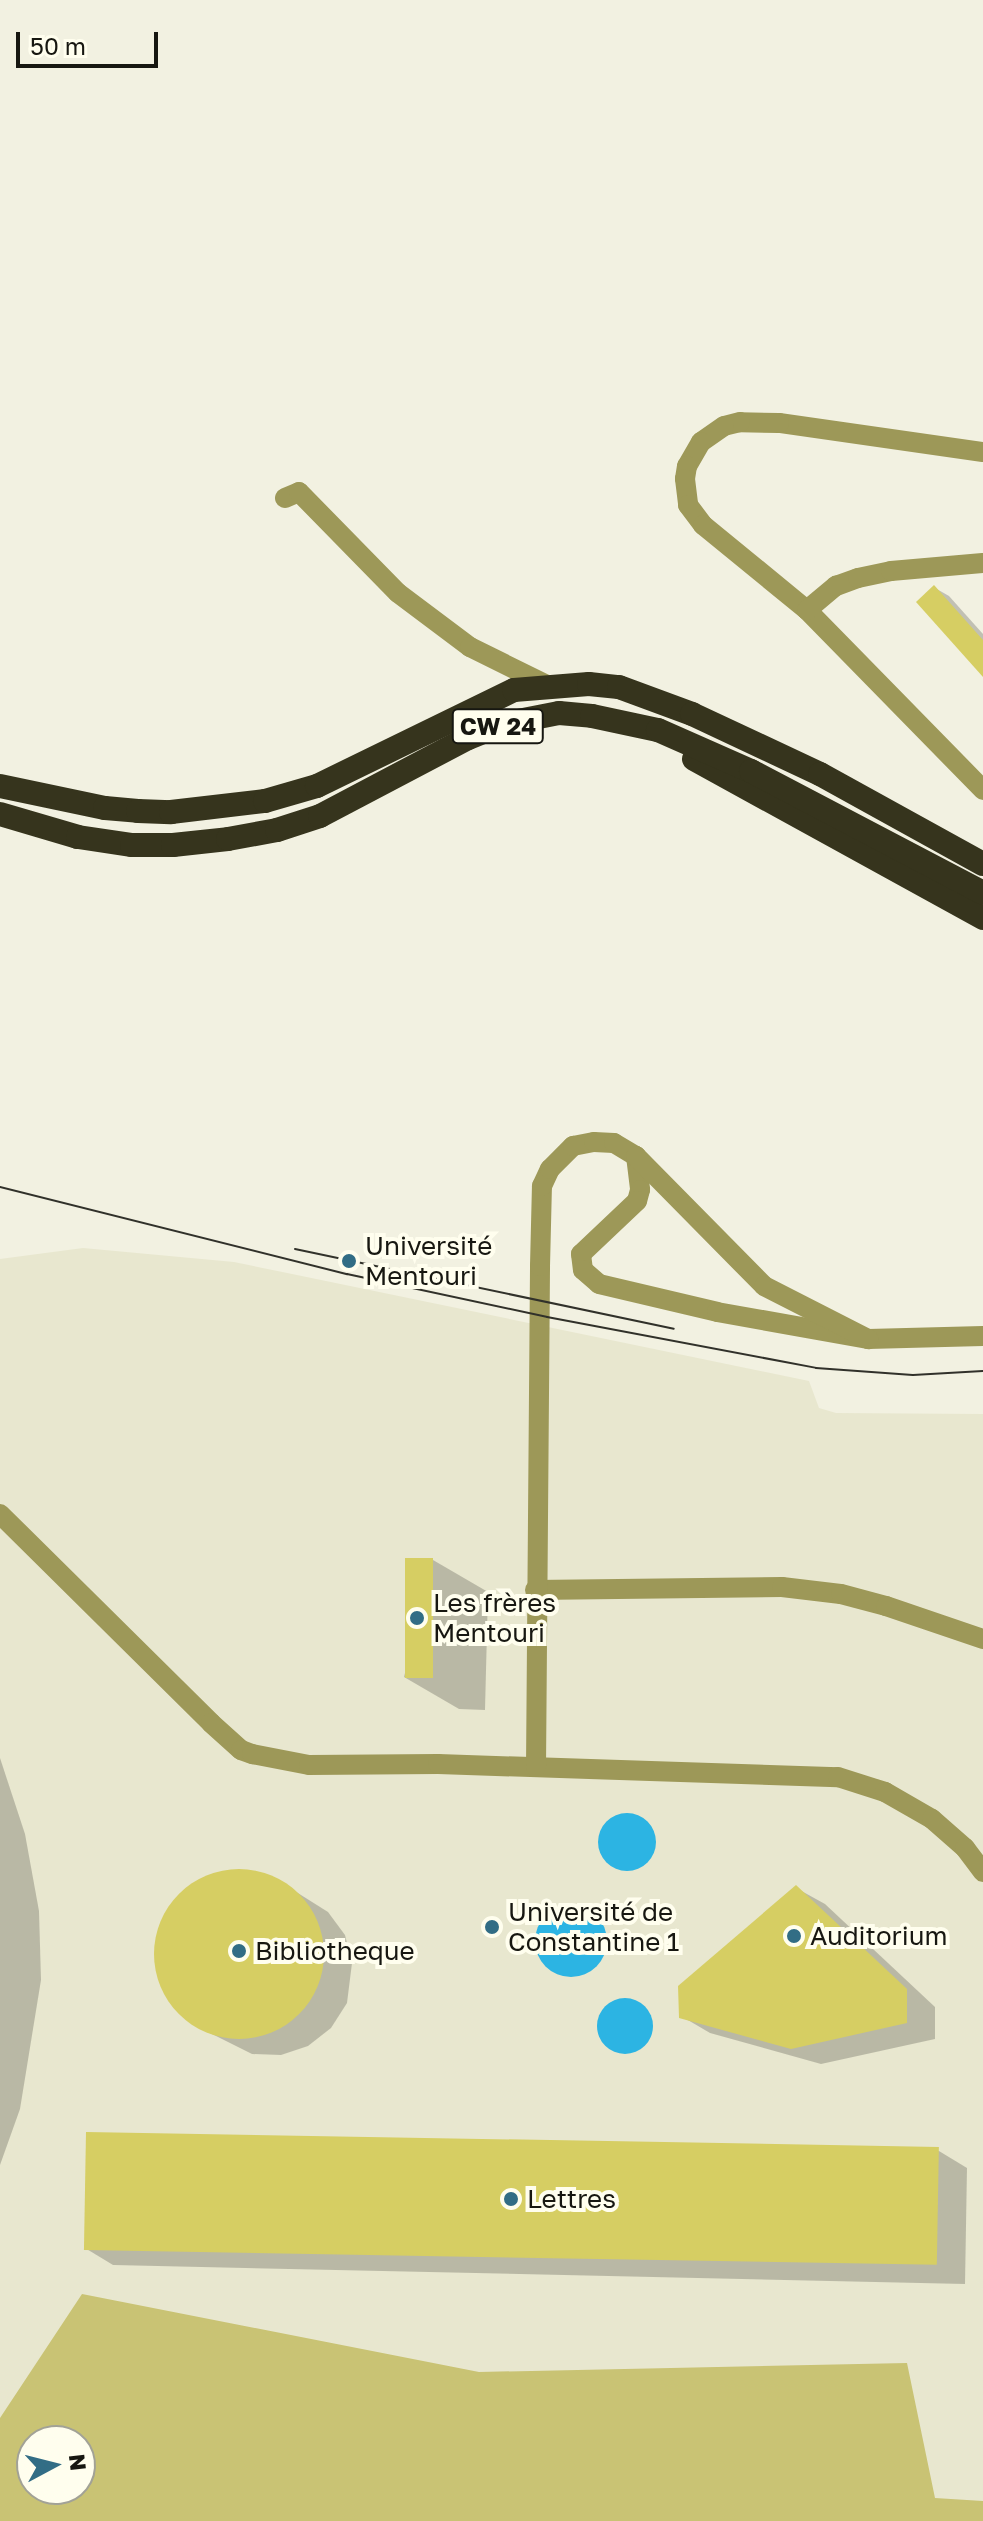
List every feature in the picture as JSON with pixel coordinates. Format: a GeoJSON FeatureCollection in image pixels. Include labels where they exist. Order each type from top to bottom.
{"type":"FeatureCollection","features":[{"type":"Feature","properties":{"kind":"highway","name":"CW 24"},"geometry":{"type":"LineString","coordinates":[[0,786],[105,808],[138,811],[171,812],[265,801],[317,786],[501,696],[549,686],[619,687],[692,714],[820,774],[983,864]]}},
{"type":"Feature","properties":{"kind":"highway","name":"CW 24"},"geometry":{"type":"LineString","coordinates":[[0,814],[78,837],[132,845],[173,845],[228,839],[277,830],[320,816],[468,738],[503,724],[559,713],[609,717],[658,730],[751,771],[983,893]]}},
{"type":"Feature","properties":{"kind":"highway","name":"CW 24"},"geometry":{"type":"LineString","coordinates":[[658,730],[722,778],[983,918]]}},
{"type":"Feature","properties":{"kind":"street"},"geometry":{"type":"LineString","coordinates":[[983,452],[756,422],[724,426],[701,442],[687,466],[688,505],[703,525],[807,610],[983,790]]}},
{"type":"Feature","properties":{"kind":"street"},"geometry":{"type":"LineString","coordinates":[[285,498],[299,492],[398,593],[470,647],[549,686]]}},
{"type":"Feature","properties":{"kind":"street"},"geometry":{"type":"LineString","coordinates":[[807,610],[836,586],[858,578],[891,571],[983,563]]}},
{"type":"Feature","properties":{"kind":"street"},"geometry":{"type":"LineString","coordinates":[[536,1767],[535,1590],[542,1186],[563,1153],[583,1143],[614,1143],[636,1156],[764,1286],[868,1339]]}},
{"type":"Feature","properties":{"kind":"street"},"geometry":{"type":"LineString","coordinates":[[636,1156],[640,1190],[637,1201],[581,1254],[583,1270],[592,1280],[655,1299],[868,1339],[983,1336]]}},
{"type":"Feature","properties":{"kind":"street"},"geometry":{"type":"LineString","coordinates":[[0,1514],[241,1750],[285,1763],[309,1765],[536,1767],[838,1777],[885,1792],[932,1819],[965,1848],[983,1872]]}},
{"type":"Feature","properties":{"kind":"street"},"geometry":{"type":"LineString","coordinates":[[535,1590],[782,1587],[841,1594],[983,1639]]}},
{"type":"Feature","properties":{"kind":"shaded area","name":"Université de Constantine 1"},"geometry":{"type":"Polygon","coordinates":[[[83,1248],[234,1262],[809,1381],[819,1408],[836,1413],[983,1414],[983,2521],[0,2521],[0,1259],[83,1248]]]}},
{"type":"Feature","properties":{"kind":"shaded area"},"geometry":{"type":"Polygon","coordinates":[[[82,2294],[479,2372],[907,2363],[935,2498],[983,2501],[983,2521],[0,2521],[0,2418],[82,2294]]]}},
{"type":"Feature","properties":{"kind":"water"},"geometry":{"type":"Polygon","coordinates":[[[627,1813],[638,1815],[647,1822],[654,1831],[654,1853],[647,1862],[638,1869],[627,1871],[616,1869],[607,1862],[600,1853],[598,1842],[600,1831],[607,1822],[616,1815],[627,1813]]]}},
{"type":"Feature","properties":{"kind":"water"},"geometry":{"type":"Polygon","coordinates":[[[571,1905],[591,1911],[601,1921],[607,1941],[601,1961],[591,1971],[571,1977],[551,1971],[541,1961],[535,1941],[541,1921],[551,1911],[571,1905]]]}},
{"type":"Feature","properties":{"kind":"water"},"geometry":{"type":"Polygon","coordinates":[[[625,1998],[645,2006],[653,2026],[645,2046],[625,2054],[605,2046],[597,2026],[605,2006],[625,1998]]]}},
{"type":"Feature","properties":{"kind":"building"},"geometry":{"type":"Polygon","coordinates":[[[934,585],[983,640],[983,677],[916,602],[934,585]]]}},
{"type":"Feature","properties":{"kind":"building","name":"Les frères Mentouri"},"geometry":{"type":"Polygon","coordinates":[[[405,1558],[433,1558],[433,1678],[405,1678],[405,1558]]]}},
{"type":"Feature","properties":{"kind":"building","name":"Bibliotheque"},"geometry":{"type":"Polygon","coordinates":[[[239,1869],[272,1876],[299,1894],[317,1921],[324,1954],[317,1987],[299,2014],[272,2032],[239,2039],[206,2032],[179,2014],[161,1987],[154,1954],[161,1921],[179,1894],[206,1876],[239,1869]]]}},
{"type":"Feature","properties":{"kind":"building","name":"Auditorium"},"geometry":{"type":"Polygon","coordinates":[[[796,1885],[907,1989],[907,2023],[791,2049],[679,2018],[678,1986],[796,1885]]]}},
{"type":"Feature","properties":{"kind":"building","name":"Lettres"},"geometry":{"type":"Polygon","coordinates":[[[86,2132],[939,2147],[937,2265],[84,2250],[86,2132]]]}},
{"type":"Feature","properties":{"kind":"tram line"},"geometry":{"type":"LineString","coordinates":[[0,1187],[347,1274],[547,1317],[816,1368],[913,1375],[983,1371]]}},
{"type":"Feature","properties":{"kind":"tram line"},"geometry":{"type":"LineString","coordinates":[[295,1249],[674,1329]]}},
{"type":"Feature","properties":{"kind":"place","name":"Université Mentouri"},"geometry":{"type":"Point","coordinates":[349,1261]}},
{"type":"Feature","properties":{"kind":"place","name":"Les frères Mentouri"},"geometry":{"type":"Point","coordinates":[417,1618]}},
{"type":"Feature","properties":{"kind":"place","name":"Université de Constantine 1"},"geometry":{"type":"Point","coordinates":[492,1927]}},
{"type":"Feature","properties":{"kind":"place","name":"Auditorium"},"geometry":{"type":"Point","coordinates":[794,1936]}},
{"type":"Feature","properties":{"kind":"place","name":"Bibliotheque"},"geometry":{"type":"Point","coordinates":[239,1951]}},
{"type":"Feature","properties":{"kind":"place","name":"Lettres"},"geometry":{"type":"Point","coordinates":[511,2199]}}]}
